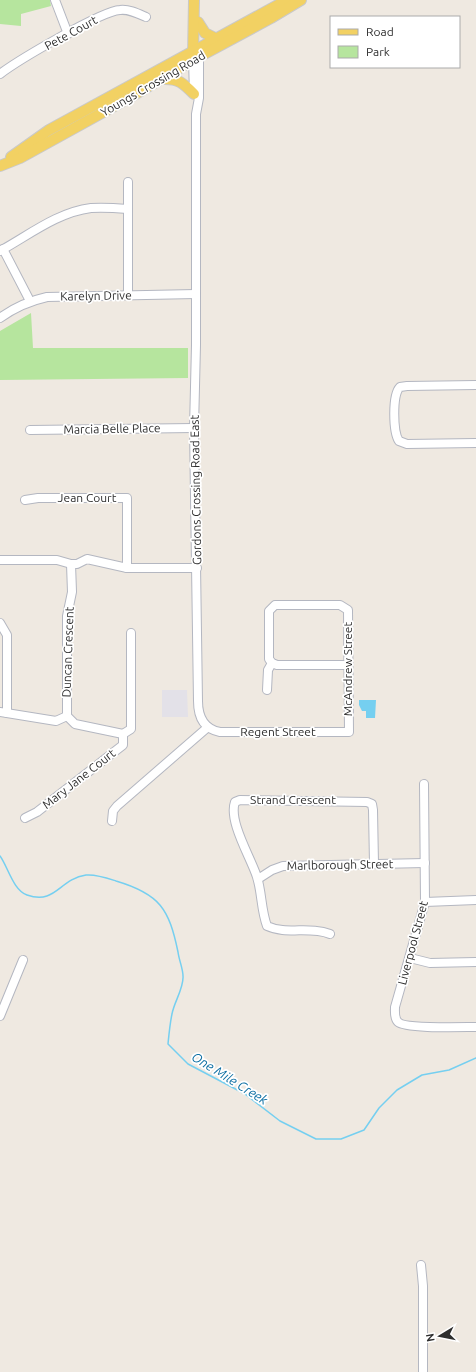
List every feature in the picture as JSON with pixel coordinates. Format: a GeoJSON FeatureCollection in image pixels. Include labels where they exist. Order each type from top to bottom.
{"type":"FeatureCollection","features":[{"type":"Feature","properties":{"kind":"main road"},"geometry":{"type":"LineString","coordinates":[[194,0],[196,54]]}},
{"type":"Feature","properties":{"kind":"main road"},"geometry":{"type":"LineString","coordinates":[[196,54],[198,22],[197,0]]}},
{"type":"Feature","properties":{"kind":"main road","name":"Youngs Crossing Road"},"geometry":{"type":"LineString","coordinates":[[40,141],[161,79],[196,54],[215,38],[287,0]]}},
{"type":"Feature","properties":{"kind":"main road","name":"Youngs Crossing Road"},"geometry":{"type":"LineString","coordinates":[[2,166],[40,141],[196,54],[272,18],[301,0]]}},
{"type":"Feature","properties":{"kind":"main road"},"geometry":{"type":"LineString","coordinates":[[198,22],[205,33],[215,38]]}},
{"type":"Feature","properties":{"kind":"main road"},"geometry":{"type":"LineString","coordinates":[[161,79],[179,80],[194,94]]}},
{"type":"Feature","properties":{"kind":"street"},"geometry":{"type":"LineString","coordinates":[[55,0],[68,34]]}},
{"type":"Feature","properties":{"kind":"street","name":"Pete Court"},"geometry":{"type":"LineString","coordinates":[[0,74],[68,34],[111,11],[131,11],[146,17]]}},
{"type":"Feature","properties":{"kind":"street","name":"Gordons Crossing Road East"},"geometry":{"type":"LineString","coordinates":[[196,54],[194,94],[196,114],[194,428],[198,707],[201,718],[208,727]]}},
{"type":"Feature","properties":{"kind":"street","name":"Gordons Crossing Road East"},"geometry":{"type":"LineString","coordinates":[[196,54],[199,98],[196,114]]}},
{"type":"Feature","properties":{"kind":"street"},"geometry":{"type":"LineString","coordinates":[[128,182],[128,295]]}},
{"type":"Feature","properties":{"kind":"street"},"geometry":{"type":"LineString","coordinates":[[30,301],[2,250],[60,217],[79,210],[92,208],[128,209]]}},
{"type":"Feature","properties":{"kind":"street","name":"Karelyn Drive"},"geometry":{"type":"LineString","coordinates":[[0,318],[11,310],[30,301],[47,297],[196,294]]}},
{"type":"Feature","properties":{"kind":"street"},"geometry":{"type":"LineString","coordinates":[[476,385],[407,386],[400,387],[395,394],[395,433],[399,442],[408,444],[476,443]]}},
{"type":"Feature","properties":{"kind":"street","name":"Marcia Belle Place"},"geometry":{"type":"LineString","coordinates":[[30,430],[194,428]]}},
{"type":"Feature","properties":{"kind":"street","name":"Jean Court"},"geometry":{"type":"LineString","coordinates":[[25,500],[38,498],[127,498],[126,568]]}},
{"type":"Feature","properties":{"kind":"street"},"geometry":{"type":"LineString","coordinates":[[0,560],[57,560],[71,564],[78,564],[87,560],[126,568],[197,568]]}},
{"type":"Feature","properties":{"kind":"street","name":"Duncan Crescent"},"geometry":{"type":"LineString","coordinates":[[66,716],[68,616],[72,592],[71,564]]}},
{"type":"Feature","properties":{"kind":"street","name":"McAndrew Street"},"geometry":{"type":"LineString","coordinates":[[272,663],[269,659],[269,611],[272,606],[278,604],[340,605],[345,607],[348,612],[349,732]]}},
{"type":"Feature","properties":{"kind":"street"},"geometry":{"type":"LineString","coordinates":[[0,623],[7,635],[3,712],[56,721],[66,716],[75,724],[123,734],[131,729],[131,632]]}},
{"type":"Feature","properties":{"kind":"street"},"geometry":{"type":"LineString","coordinates":[[268,690],[268,670],[272,663],[277,665],[348,665]]}},
{"type":"Feature","properties":{"kind":"street"},"geometry":{"type":"LineString","coordinates":[[112,820],[113,811],[117,806],[208,727]]}},
{"type":"Feature","properties":{"kind":"street","name":"Regent Street"},"geometry":{"type":"LineString","coordinates":[[208,727],[224,732],[349,732]]}},
{"type":"Feature","properties":{"kind":"street","name":"Mary Jane Court"},"geometry":{"type":"LineString","coordinates":[[25,818],[37,812],[123,745],[123,734]]}},
{"type":"Feature","properties":{"kind":"street","name":"Liverpool Street"},"geometry":{"type":"LineString","coordinates":[[424,784],[426,902],[394,1013],[398,1023],[409,1026],[476,1027]]}},
{"type":"Feature","properties":{"kind":"street","name":"Strand Crescent"},"geometry":{"type":"LineString","coordinates":[[258,878],[233,816],[235,802],[240,800],[367,802],[372,804],[374,864]]}},
{"type":"Feature","properties":{"kind":"street","name":"Marlborough Street"},"geometry":{"type":"LineString","coordinates":[[258,878],[283,866],[425,864]]}},
{"type":"Feature","properties":{"kind":"street"},"geometry":{"type":"LineString","coordinates":[[258,878],[264,917],[267,926],[274,929],[319,930],[330,934]]}},
{"type":"Feature","properties":{"kind":"street"},"geometry":{"type":"LineString","coordinates":[[426,902],[476,900]]}},
{"type":"Feature","properties":{"kind":"street"},"geometry":{"type":"LineString","coordinates":[[410,958],[430,963],[476,962]]}},
{"type":"Feature","properties":{"kind":"street"},"geometry":{"type":"LineString","coordinates":[[0,1016],[23,960]]}},
{"type":"Feature","properties":{"kind":"street"},"geometry":{"type":"LineString","coordinates":[[421,1265],[423,1286],[423,1372]]}},
{"type":"Feature","properties":{"kind":"shaded area"},"geometry":{"type":"Polygon","coordinates":[[[162,690],[187,690],[188,717],[162,717],[162,690]]]}},
{"type":"Feature","properties":{"kind":"green space"},"geometry":{"type":"Polygon","coordinates":[[[0,0],[50,0],[51,6],[21,14],[21,26],[0,24],[0,0]]]}},
{"type":"Feature","properties":{"kind":"green space"},"geometry":{"type":"Polygon","coordinates":[[[31,313],[33,348],[188,348],[188,378],[0,380],[0,331],[31,313]]]}},
{"type":"Feature","properties":{"kind":"water"},"geometry":{"type":"Polygon","coordinates":[[[359,700],[376,700],[375,718],[366,718],[366,711],[362,711],[359,705],[359,700]]]}},
{"type":"Feature","properties":{"kind":"waterway","name":"One Mile Creek"},"geometry":{"type":"LineString","coordinates":[[0,856],[14,883],[27,895],[45,897],[77,877],[90,875],[131,886],[153,898],[160,905],[171,925],[183,973],[182,985],[172,1014],[168,1044],[188,1064],[245,1094],[280,1121],[316,1139],[341,1139],[364,1130],[379,1108],[397,1090],[422,1075],[449,1070],[476,1058]]}}]}
